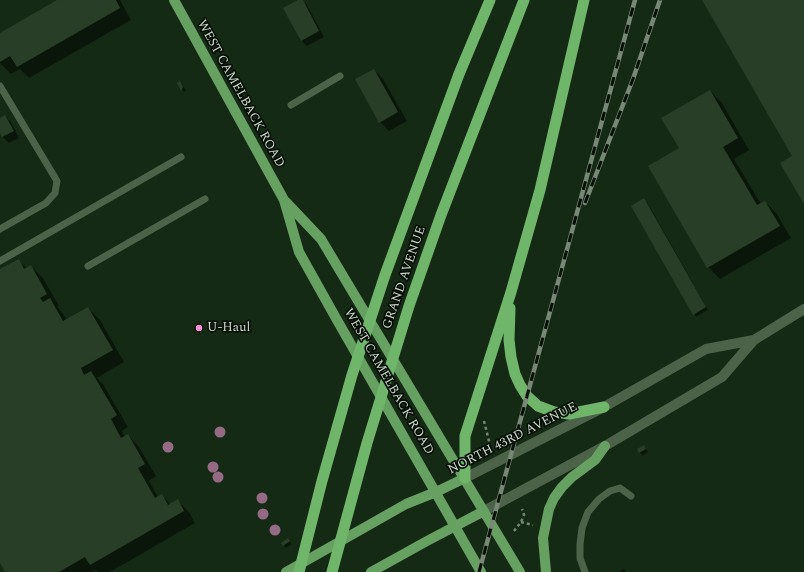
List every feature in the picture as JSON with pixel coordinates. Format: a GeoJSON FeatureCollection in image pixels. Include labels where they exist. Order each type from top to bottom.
{"type":"FeatureCollection","features":[{"type":"Feature","properties":{"kind":"highway","name":"GRAND AVENUE"},"geometry":{"type":"LineString","coordinates":[[298,572],[352,375],[384,275],[459,74],[490,0]]}},
{"type":"Feature","properties":{"kind":"highway","name":"GRAND AVENUE"},"geometry":{"type":"LineString","coordinates":[[332,572],[367,443],[409,306],[441,215],[524,0]]}},
{"type":"Feature","properties":{"kind":"highway"},"geometry":{"type":"LineString","coordinates":[[465,478],[465,436],[511,292],[540,190],[584,0]]}},
{"type":"Feature","properties":{"kind":"highway"},"geometry":{"type":"LineString","coordinates":[[511,292],[509,320],[511,357],[515,374],[527,396],[538,406],[554,412],[569,414],[604,407]]}},
{"type":"Feature","properties":{"kind":"main road","name":"WEST CAMELBACK ROAD"},"geometry":{"type":"LineString","coordinates":[[174,0],[284,200],[299,252],[481,572]]}},
{"type":"Feature","properties":{"kind":"main road","name":"WEST CAMELBACK ROAD"},"geometry":{"type":"LineString","coordinates":[[284,200],[321,239],[520,572]]}},
{"type":"Feature","properties":{"kind":"main road","name":"NORTH 43RD AVENUE"},"geometry":{"type":"LineString","coordinates":[[371,572],[606,446],[722,377],[754,340],[804,309]]}},
{"type":"Feature","properties":{"kind":"main road","name":"NORTH 43RD AVENUE"},"geometry":{"type":"LineString","coordinates":[[286,572],[406,504],[465,478],[604,407],[706,349],[754,340]]}},
{"type":"Feature","properties":{"kind":"main road"},"geometry":{"type":"LineString","coordinates":[[546,572],[543,538],[549,509],[554,498],[572,477],[595,460],[606,446]]}},
{"type":"Feature","properties":{"kind":"lane"},"geometry":{"type":"LineString","coordinates":[[290,105],[340,76]]}},
{"type":"Feature","properties":{"kind":"lane"},"geometry":{"type":"LineString","coordinates":[[0,86],[57,181],[55,193],[46,203],[0,229]]}},
{"type":"Feature","properties":{"kind":"lane"},"geometry":{"type":"LineString","coordinates":[[0,261],[181,157]]}},
{"type":"Feature","properties":{"kind":"lane"},"geometry":{"type":"LineString","coordinates":[[88,266],[205,199]]}},
{"type":"Feature","properties":{"kind":"lane"},"geometry":{"type":"LineString","coordinates":[[585,572],[580,558],[580,544],[582,528],[588,512],[599,499],[610,491],[620,488],[631,496]]}},
{"type":"Feature","properties":{"kind":"path"},"geometry":{"type":"LineString","coordinates":[[484,420],[490,445]]}},
{"type":"Feature","properties":{"kind":"path"},"geometry":{"type":"LineString","coordinates":[[514,531],[521,522],[524,514],[522,509]]}},
{"type":"Feature","properties":{"kind":"path"},"geometry":{"type":"LineString","coordinates":[[521,522],[538,526]]}},
{"type":"Feature","properties":{"kind":"building"},"geometry":{"type":"Polygon","coordinates":[[[57,0],[116,0],[120,8],[17,67],[10,56],[0,62],[0,33],[57,0]]]}},
{"type":"Feature","properties":{"kind":"building"},"geometry":{"type":"Polygon","coordinates":[[[298,0],[303,0],[319,31],[301,41],[283,8],[298,0]]]}},
{"type":"Feature","properties":{"kind":"building"},"geometry":{"type":"Polygon","coordinates":[[[702,0],[804,0],[804,204],[780,163],[792,156],[702,0]]]}},
{"type":"Feature","properties":{"kind":"building"},"geometry":{"type":"Polygon","coordinates":[[[374,69],[398,112],[379,123],[355,79],[374,69]]]}},
{"type":"Feature","properties":{"kind":"building"},"geometry":{"type":"Polygon","coordinates":[[[180,81],[183,87],[181,91],[177,83],[180,81]]]}},
{"type":"Feature","properties":{"kind":"building"},"geometry":{"type":"Polygon","coordinates":[[[710,90],[738,138],[723,147],[757,205],[765,201],[780,226],[707,268],[648,166],[679,148],[661,118],[710,90]]]}},
{"type":"Feature","properties":{"kind":"building"},"geometry":{"type":"Polygon","coordinates":[[[5,115],[14,131],[2,137],[0,133],[0,118],[5,115]]]}},
{"type":"Feature","properties":{"kind":"building"},"geometry":{"type":"Polygon","coordinates":[[[644,198],[706,307],[693,315],[631,206],[644,198]]]}},
{"type":"Feature","properties":{"kind":"building"},"geometry":{"type":"Polygon","coordinates":[[[19,259],[24,269],[31,265],[47,294],[40,298],[43,302],[50,298],[63,321],[88,307],[113,350],[81,368],[84,375],[91,371],[117,415],[111,419],[121,438],[128,434],[145,464],[138,468],[155,498],[162,494],[168,505],[178,499],[184,511],[90,565],[85,557],[59,572],[5,572],[0,563],[0,269],[19,259]]]}},
{"type":"Feature","properties":{"kind":"building"},"geometry":{"type":"Polygon","coordinates":[[[644,445],[646,449],[639,453],[637,449],[644,445]]]}},
{"type":"Feature","properties":{"kind":"building"},"geometry":{"type":"Polygon","coordinates":[[[288,538],[290,541],[283,546],[281,543],[288,538]]]}},
{"type":"Feature","properties":{"kind":"railway"},"geometry":{"type":"LineString","coordinates":[[479,572],[635,0]]}},
{"type":"Feature","properties":{"kind":"railway"},"geometry":{"type":"LineString","coordinates":[[585,203],[633,79],[660,0]]}},
{"type":"Feature","properties":{"kind":"place","name":"U-Haul"},"geometry":{"type":"Point","coordinates":[199,328]}}]}
